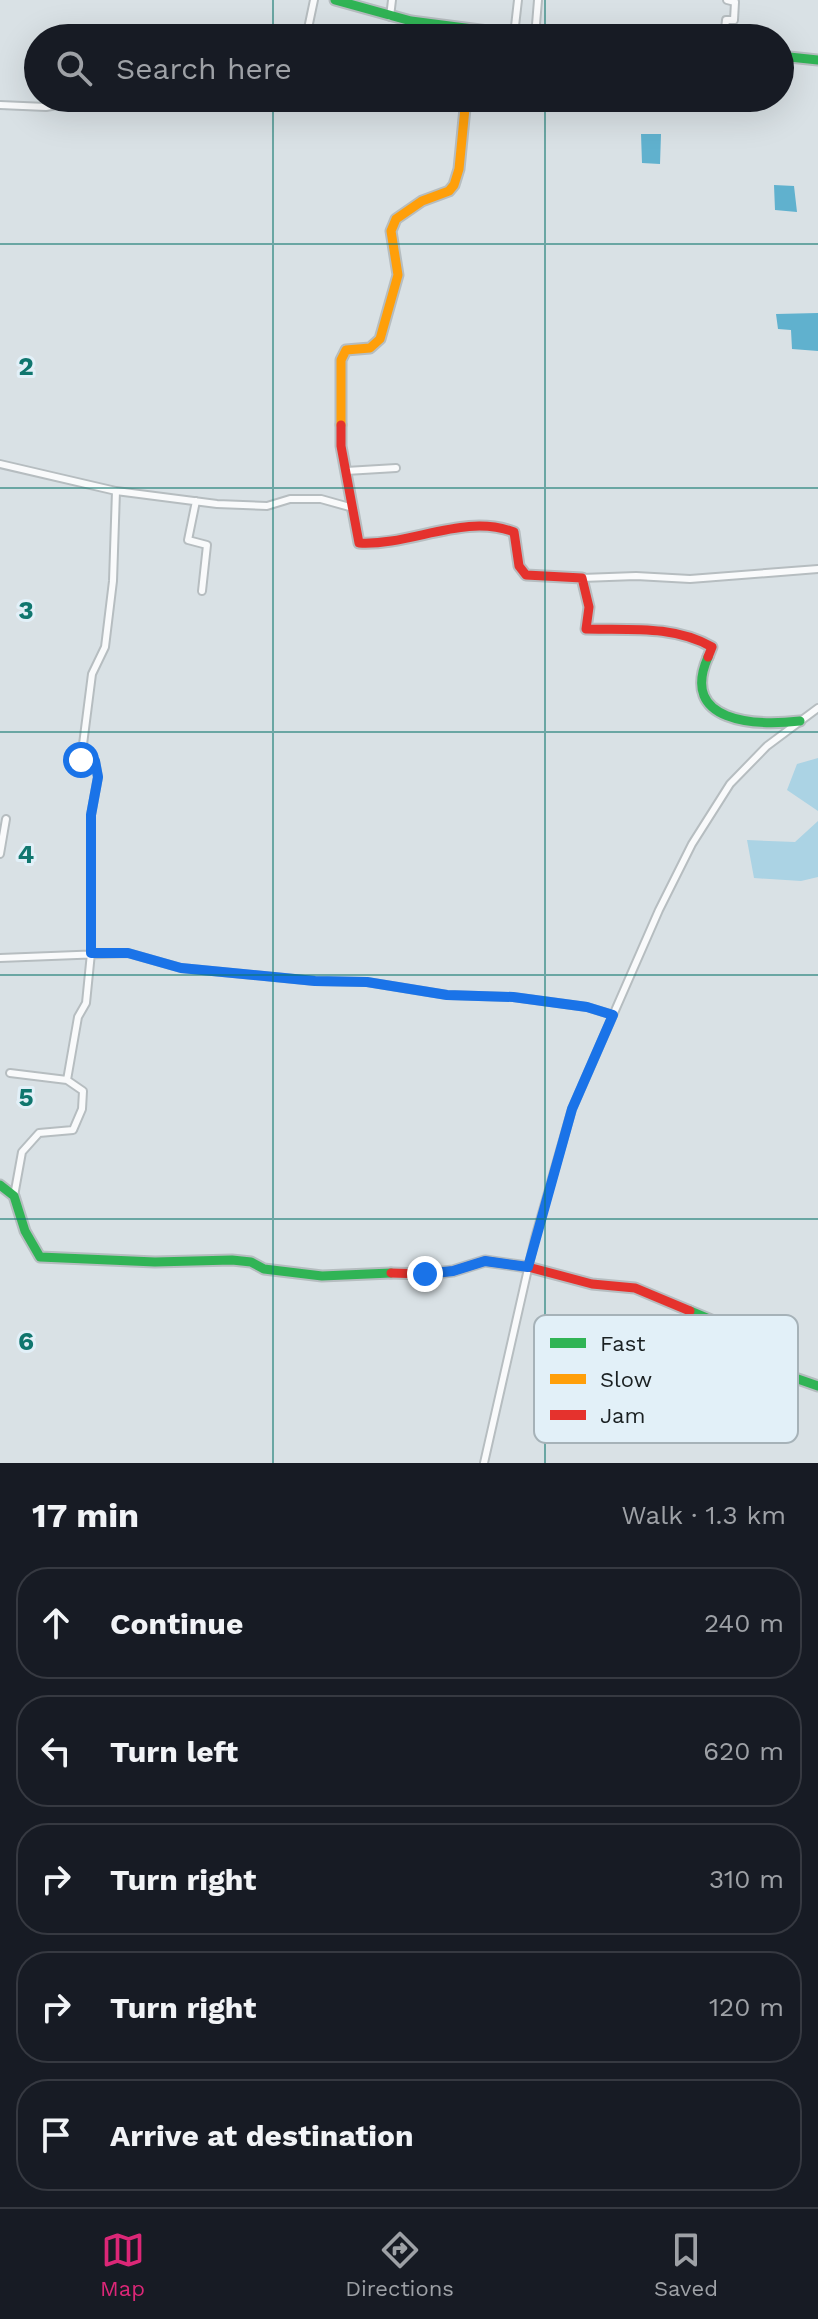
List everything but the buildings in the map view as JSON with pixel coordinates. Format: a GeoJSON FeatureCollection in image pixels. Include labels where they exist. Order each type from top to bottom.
{"type":"FeatureCollection","features":[{"type":"Feature","properties":{"kind":"street"},"geometry":{"type":"LineString","coordinates":[[309,24],[314,0]]}},
{"type":"Feature","properties":{"kind":"street"},"geometry":{"type":"LineString","coordinates":[[335,0],[365,12],[423,24]]}},
{"type":"Feature","properties":{"kind":"street"},"geometry":{"type":"LineString","coordinates":[[390,17],[392,0]]}},
{"type":"Feature","properties":{"kind":"street"},"geometry":{"type":"LineString","coordinates":[[515,24],[518,0]]}},
{"type":"Feature","properties":{"kind":"street"},"geometry":{"type":"LineString","coordinates":[[536,24],[538,0]]}},
{"type":"Feature","properties":{"kind":"street"},"geometry":{"type":"LineString","coordinates":[[726,24],[726,20],[734,20],[735,2],[727,0]]}},
{"type":"Feature","properties":{"kind":"street"},"geometry":{"type":"LineString","coordinates":[[794,57],[818,60]]}},
{"type":"Feature","properties":{"kind":"street"},"geometry":{"type":"LineString","coordinates":[[0,105],[24,106]]}},
{"type":"Feature","properties":{"kind":"street"},"geometry":{"type":"LineString","coordinates":[[465,112],[459,169],[454,185],[449,191],[422,201],[396,219],[391,231],[398,275],[380,339],[370,348],[346,350],[341,360],[341,446],[359,543],[394,542],[483,524],[504,526],[514,532],[519,566],[526,575],[690,579],[818,569]]}},
{"type":"Feature","properties":{"kind":"street"},"geometry":{"type":"LineString","coordinates":[[0,464],[116,491],[196,501],[267,506],[290,499],[321,499],[353,508]]}},
{"type":"Feature","properties":{"kind":"street"},"geometry":{"type":"LineString","coordinates":[[346,471],[396,468]]}},
{"type":"Feature","properties":{"kind":"street"},"geometry":{"type":"LineString","coordinates":[[67,1080],[78,1017],[86,1003],[91,953],[91,815],[98,777],[95,761],[81,760],[92,674],[105,647],[113,581],[116,491]]}},
{"type":"Feature","properties":{"kind":"street"},"geometry":{"type":"LineString","coordinates":[[196,501],[188,540],[207,545],[202,591]]}},
{"type":"Feature","properties":{"kind":"street"},"geometry":{"type":"LineString","coordinates":[[582,578],[589,607],[586,629],[642,631],[703,640],[712,647],[701,673],[701,684],[707,700],[719,712],[737,722],[778,725],[800,721]]}},
{"type":"Feature","properties":{"kind":"street"},"geometry":{"type":"LineString","coordinates":[[484,1463],[528,1267],[572,1109],[659,910],[692,844],[730,784],[767,746],[818,708]]}},
{"type":"Feature","properties":{"kind":"street"},"geometry":{"type":"LineString","coordinates":[[0,854],[6,819]]}},
{"type":"Feature","properties":{"kind":"street"},"geometry":{"type":"LineString","coordinates":[[0,958],[128,953],[181,968],[315,981],[367,982],[447,995],[513,997],[587,1007],[613,1015]]}},
{"type":"Feature","properties":{"kind":"street"},"geometry":{"type":"LineString","coordinates":[[10,1073],[67,1080],[83,1091],[82,1109],[73,1130],[39,1133],[22,1152],[14,1196],[25,1231],[40,1257],[155,1262],[232,1260],[251,1262],[264,1269],[322,1276],[371,1272],[425,1274],[453,1271],[485,1261],[528,1267],[592,1284],[635,1288],[700,1315]]}},
{"type":"Feature","properties":{"kind":"street"},"geometry":{"type":"LineString","coordinates":[[0,1185],[14,1196]]}},
{"type":"Feature","properties":{"kind":"street"},"geometry":{"type":"LineString","coordinates":[[798,1379],[818,1386]]}},
{"type":"Feature","properties":{"kind":"shaded area"},"geometry":{"type":"Polygon","coordinates":[[[818,758],[818,811],[787,790],[797,764],[818,758]]]}},
{"type":"Feature","properties":{"kind":"shaded area"},"geometry":{"type":"Polygon","coordinates":[[[818,821],[818,877],[801,881],[754,878],[747,840],[795,842],[818,821]]]}},
{"type":"Feature","properties":{"kind":"water"},"geometry":{"type":"Polygon","coordinates":[[[641,134],[661,134],[660,164],[642,163],[641,134]]]}},
{"type":"Feature","properties":{"kind":"water"},"geometry":{"type":"Polygon","coordinates":[[[774,185],[794,186],[797,212],[775,210],[774,185]]]}},
{"type":"Feature","properties":{"kind":"water"},"geometry":{"type":"Polygon","coordinates":[[[818,313],[818,351],[792,349],[791,330],[778,329],[776,314],[818,313]]]}},
{"type":"Feature","properties":{"kind":"traffic: fast"},"geometry":{"type":"LineString","coordinates":[[335,0],[411,21],[434,24]]}},
{"type":"Feature","properties":{"kind":"traffic: fast"},"geometry":{"type":"LineString","coordinates":[[794,57],[818,60]]}},
{"type":"Feature","properties":{"kind":"traffic: fast"},"geometry":{"type":"LineString","coordinates":[[708,657],[702,679],[704,696],[713,708],[727,716],[744,720],[800,721]]}},
{"type":"Feature","properties":{"kind":"traffic: fast"},"geometry":{"type":"LineString","coordinates":[[0,1185],[14,1196],[25,1231],[40,1257],[155,1262],[232,1260],[251,1262],[264,1269],[322,1276],[391,1273]]}},
{"type":"Feature","properties":{"kind":"traffic: fast"},"geometry":{"type":"LineString","coordinates":[[690,1311],[700,1315]]}},
{"type":"Feature","properties":{"kind":"traffic: fast"},"geometry":{"type":"LineString","coordinates":[[798,1379],[818,1386]]}},
{"type":"Feature","properties":{"kind":"traffic: slow"},"geometry":{"type":"LineString","coordinates":[[341,425],[341,360],[346,350],[370,348],[380,339],[398,275],[391,231],[396,219],[422,201],[449,191],[454,185],[459,169],[465,112]]}},
{"type":"Feature","properties":{"kind":"traffic: jam"},"geometry":{"type":"LineString","coordinates":[[341,425],[341,446],[359,543],[379,543],[476,526],[514,532],[519,566],[526,575],[582,578],[589,607],[586,629],[650,630],[682,635],[712,647],[708,657]]}},
{"type":"Feature","properties":{"kind":"traffic: jam"},"geometry":{"type":"LineString","coordinates":[[391,1273],[453,1271],[485,1261],[528,1267],[592,1284],[635,1288],[690,1311]]}},
{"type":"Feature","properties":{"kind":"route"},"geometry":{"type":"LineString","coordinates":[[81,760],[95,761],[98,777],[91,815],[91,953],[128,953],[181,968],[315,981],[367,982],[447,995],[513,997],[587,1007],[613,1015],[572,1109],[528,1267],[485,1261],[453,1271],[425,1274]]}}]}
